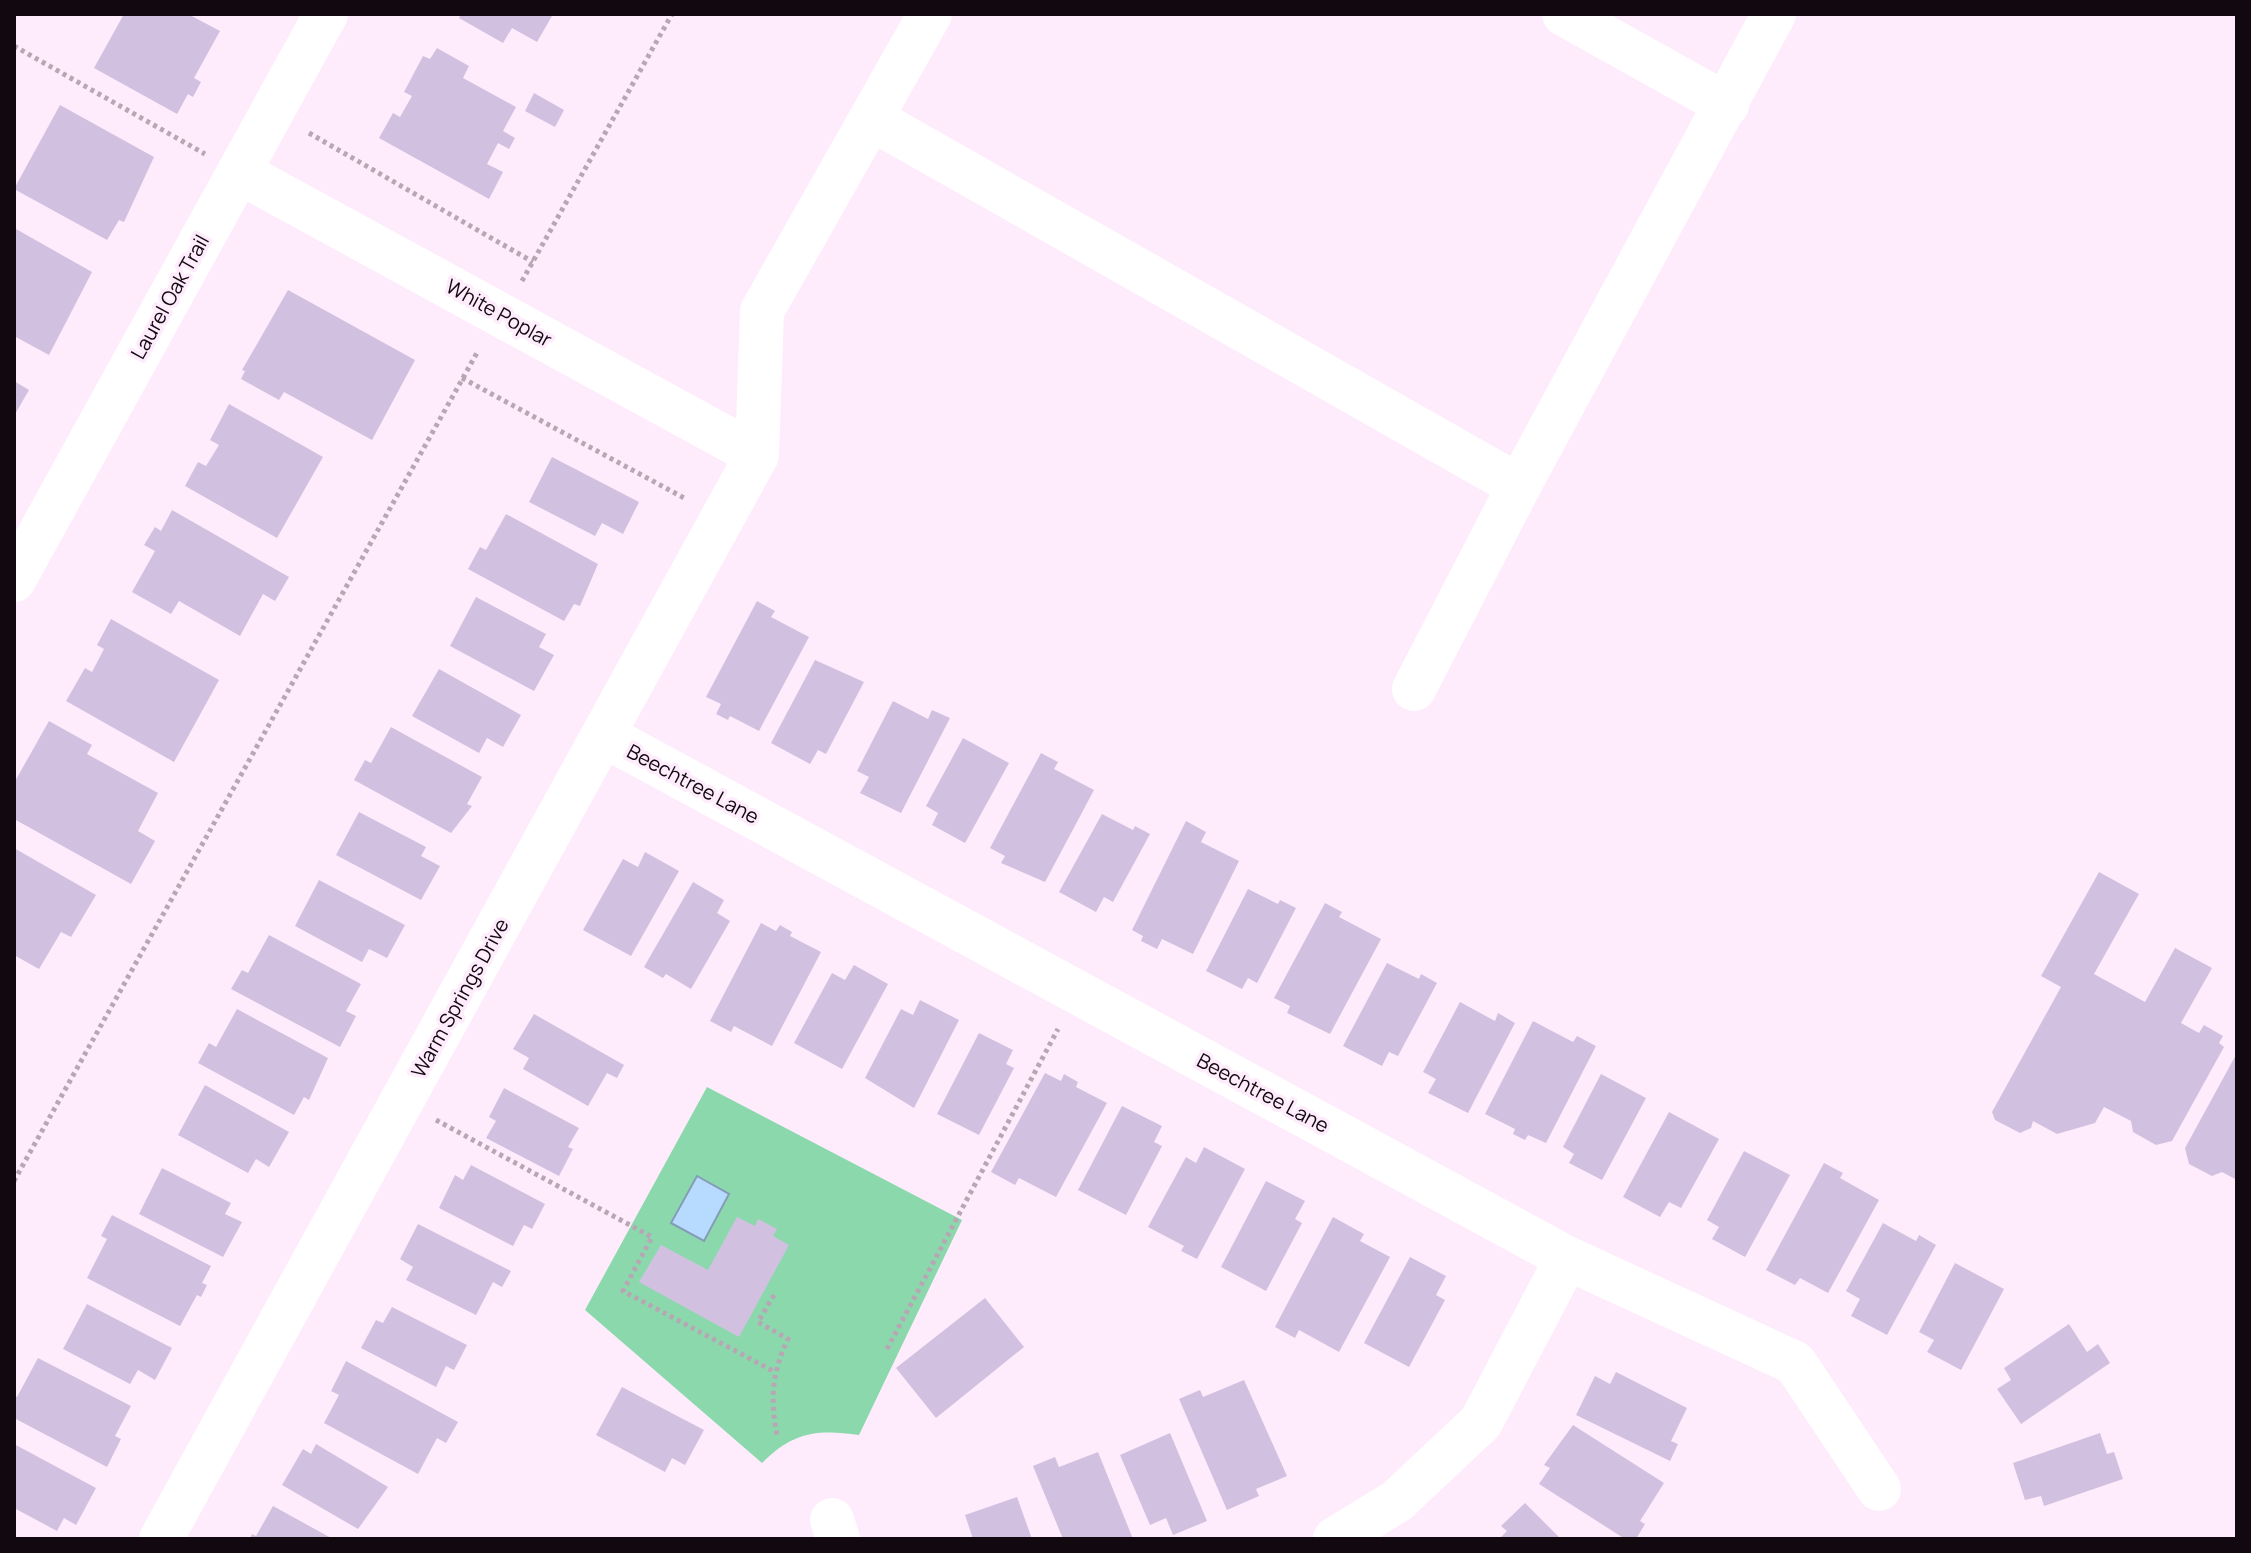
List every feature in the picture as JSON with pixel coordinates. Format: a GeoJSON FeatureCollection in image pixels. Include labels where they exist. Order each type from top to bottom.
{"type":"FeatureCollection","features":[{"type":"Feature","properties":{"kind":"street","name":"Laurel Oak Trail"},"geometry":{"type":"LineString","coordinates":[[14,580],[224,164],[326,14]]}},
{"type":"Feature","properties":{"kind":"street"},"geometry":{"type":"LineString","coordinates":[[757,455],[762,311],[930,14]]}},
{"type":"Feature","properties":{"kind":"street"},"geometry":{"type":"LineString","coordinates":[[1564,14],[1727,105]]}},
{"type":"Feature","properties":{"kind":"street"},"geometry":{"type":"LineString","coordinates":[[1414,689],[1519,486],[1774,14]]}},
{"type":"Feature","properties":{"kind":"street"},"geometry":{"type":"LineString","coordinates":[[872,119],[1519,486]]}},
{"type":"Feature","properties":{"kind":"street","name":"White Poplar"},"geometry":{"type":"LineString","coordinates":[[224,164],[757,455]]}},
{"type":"Feature","properties":{"kind":"street","name":"Warm Springs Drive"},"geometry":{"type":"LineString","coordinates":[[161,1539],[757,455]]}},
{"type":"Feature","properties":{"kind":"street","name":"Beechtree Lane"},"geometry":{"type":"LineString","coordinates":[[605,736],[1567,1258],[1795,1363],[1879,1489]]}},
{"type":"Feature","properties":{"kind":"street"},"geometry":{"type":"LineString","coordinates":[[1335,1539],[1397,1501],[1481,1422],[1567,1258]]}},
{"type":"Feature","properties":{"kind":"path"},"geometry":{"type":"LineString","coordinates":[[14,1181],[462,378],[534,262],[672,14]]}},
{"type":"Feature","properties":{"kind":"path"},"geometry":{"type":"LineString","coordinates":[[14,46],[224,164]]}},
{"type":"Feature","properties":{"kind":"path"},"geometry":{"type":"LineString","coordinates":[[309,133],[534,262]]}},
{"type":"Feature","properties":{"kind":"path"},"geometry":{"type":"LineString","coordinates":[[462,378],[691,502]]}},
{"type":"Feature","properties":{"kind":"path"},"geometry":{"type":"LineString","coordinates":[[887,1349],[1060,1024]]}},
{"type":"Feature","properties":{"kind":"path"},"geometry":{"type":"LineString","coordinates":[[435,1120],[652,1237],[623,1291],[775,1372]]}},
{"type":"Feature","properties":{"kind":"path"},"geometry":{"type":"LineString","coordinates":[[774,1295],[758,1322],[788,1339],[775,1372],[771,1394],[777,1435]]}},
{"type":"Feature","properties":{"kind":"green space"},"geometry":{"type":"Polygon","coordinates":[[[707,1087],[962,1220],[859,1435],[830,1432],[806,1435],[784,1445],[762,1463],[585,1310],[707,1087]]]}},
{"type":"Feature","properties":{"kind":"water"},"geometry":{"type":"Polygon","coordinates":[[[697,1176],[729,1194],[704,1241],[671,1223],[697,1176]]]}},
{"type":"Feature","properties":{"kind":"building"},"geometry":{"type":"Polygon","coordinates":[[[124,14],[188,14],[220,31],[194,78],[201,82],[193,97],[188,94],[177,114],[94,68],[124,14]]]}},
{"type":"Feature","properties":{"kind":"building"},"geometry":{"type":"Polygon","coordinates":[[[461,14],[552,16],[537,42],[512,28],[503,43],[459,18],[461,14]]]}},
{"type":"Feature","properties":{"kind":"building"},"geometry":{"type":"Polygon","coordinates":[[[437,48],[469,66],[463,78],[516,107],[503,131],[515,138],[509,149],[498,143],[487,164],[503,172],[489,199],[379,138],[393,113],[400,117],[412,96],[404,92],[423,56],[430,59],[437,48]]]}},
{"type":"Feature","properties":{"kind":"building"},"geometry":{"type":"Polygon","coordinates":[[[534,93],[564,110],[555,127],[525,111],[534,93]]]}},
{"type":"Feature","properties":{"kind":"building"},"geometry":{"type":"Polygon","coordinates":[[[60,105],[154,157],[124,222],[119,220],[107,240],[14,189],[60,105]]]}},
{"type":"Feature","properties":{"kind":"building"},"geometry":{"type":"Polygon","coordinates":[[[16,229],[92,272],[49,355],[14,336],[16,229]]]}},
{"type":"Feature","properties":{"kind":"building"},"geometry":{"type":"Polygon","coordinates":[[[288,290],[415,360],[372,440],[284,392],[279,400],[241,379],[245,371],[242,370],[288,290]]]}},
{"type":"Feature","properties":{"kind":"building"},"geometry":{"type":"Polygon","coordinates":[[[14,381],[29,390],[14,416],[14,381]]]}},
{"type":"Feature","properties":{"kind":"building"},"geometry":{"type":"Polygon","coordinates":[[[229,404],[323,457],[277,538],[185,486],[198,462],[206,466],[219,445],[210,440],[229,404]]]}},
{"type":"Feature","properties":{"kind":"building"},"geometry":{"type":"Polygon","coordinates":[[[552,457],[639,502],[623,534],[602,523],[595,536],[529,502],[552,457]]]}},
{"type":"Feature","properties":{"kind":"building"},"geometry":{"type":"Polygon","coordinates":[[[172,510],[289,577],[275,601],[263,594],[240,636],[179,601],[171,614],[132,592],[155,551],[144,545],[155,527],[161,531],[172,510]]]}},
{"type":"Feature","properties":{"kind":"building"},"geometry":{"type":"Polygon","coordinates":[[[506,514],[598,564],[580,606],[574,604],[564,621],[468,569],[480,547],[486,550],[506,514]]]}},
{"type":"Feature","properties":{"kind":"building"},"geometry":{"type":"Polygon","coordinates":[[[476,597],[546,634],[539,647],[554,655],[534,691],[450,646],[476,597]]]}},
{"type":"Feature","properties":{"kind":"building"},"geometry":{"type":"Polygon","coordinates":[[[757,601],[775,611],[771,617],[809,637],[759,731],[730,716],[728,720],[716,714],[721,704],[706,697],[757,601]]]}},
{"type":"Feature","properties":{"kind":"building"},"geometry":{"type":"Polygon","coordinates":[[[111,619],[219,680],[174,762],[66,701],[85,668],[92,672],[104,649],[97,645],[111,619]]]}},
{"type":"Feature","properties":{"kind":"building"},"geometry":{"type":"Polygon","coordinates":[[[815,660],[864,682],[826,754],[818,750],[810,764],[771,743],[815,660]]]}},
{"type":"Feature","properties":{"kind":"building"},"geometry":{"type":"Polygon","coordinates":[[[439,669],[521,715],[503,747],[487,738],[479,753],[412,716],[439,669]]]}},
{"type":"Feature","properties":{"kind":"building"},"geometry":{"type":"Polygon","coordinates":[[[893,701],[928,719],[932,710],[950,718],[901,813],[860,793],[869,777],[857,771],[893,701]]]}},
{"type":"Feature","properties":{"kind":"building"},"geometry":{"type":"Polygon","coordinates":[[[49,721],[92,745],[87,754],[158,793],[138,831],[155,841],[131,884],[14,819],[14,783],[49,721]]]}},
{"type":"Feature","properties":{"kind":"building"},"geometry":{"type":"Polygon","coordinates":[[[391,727],[482,777],[467,804],[472,806],[451,833],[354,780],[365,760],[371,763],[391,727]]]}},
{"type":"Feature","properties":{"kind":"building"},"geometry":{"type":"Polygon","coordinates":[[[963,738],[1009,763],[965,843],[932,825],[938,813],[926,806],[963,738]]]}},
{"type":"Feature","properties":{"kind":"building"},"geometry":{"type":"Polygon","coordinates":[[[1041,753],[1058,762],[1054,769],[1094,790],[1045,882],[1001,863],[1005,856],[990,848],[1041,753]]]}},
{"type":"Feature","properties":{"kind":"building"},"geometry":{"type":"Polygon","coordinates":[[[359,812],[426,847],[421,856],[440,866],[421,900],[336,855],[359,812]]]}},
{"type":"Feature","properties":{"kind":"building"},"geometry":{"type":"Polygon","coordinates":[[[1102,814],[1133,830],[1135,826],[1150,834],[1113,902],[1104,897],[1096,912],[1059,892],[1102,814]]]}},
{"type":"Feature","properties":{"kind":"building"},"geometry":{"type":"Polygon","coordinates":[[[1186,821],[1206,832],[1201,842],[1239,861],[1193,954],[1162,939],[1157,949],[1141,941],[1143,936],[1132,930],[1186,821]]]}},
{"type":"Feature","properties":{"kind":"building"},"geometry":{"type":"Polygon","coordinates":[[[14,848],[96,895],[71,937],[61,932],[39,969],[14,955],[14,848]]]}},
{"type":"Feature","properties":{"kind":"building"},"geometry":{"type":"Polygon","coordinates":[[[645,852],[679,871],[631,956],[583,930],[623,859],[638,867],[645,852]]]}},
{"type":"Feature","properties":{"kind":"building"},"geometry":{"type":"Polygon","coordinates":[[[2099,872],[2139,894],[2094,974],[2145,1002],[2175,948],[2212,968],[2181,1023],[2199,1033],[2204,1025],[2223,1036],[2219,1043],[2224,1047],[2172,1141],[2156,1145],[2133,1132],[2131,1121],[2104,1107],[2095,1123],[2057,1134],[2033,1121],[2031,1128],[2020,1133],[1995,1120],[1992,1112],[2061,987],[2041,976],[2099,872]]]}},
{"type":"Feature","properties":{"kind":"building"},"geometry":{"type":"Polygon","coordinates":[[[319,880],[405,925],[387,958],[369,949],[362,962],[295,926],[319,880]]]}},
{"type":"Feature","properties":{"kind":"building"},"geometry":{"type":"Polygon","coordinates":[[[693,882],[724,900],[717,913],[730,921],[691,989],[666,974],[663,978],[644,967],[693,882]]]}},
{"type":"Feature","properties":{"kind":"building"},"geometry":{"type":"Polygon","coordinates":[[[1248,889],[1278,904],[1280,900],[1296,908],[1257,983],[1248,978],[1242,989],[1206,971],[1248,889]]]}},
{"type":"Feature","properties":{"kind":"building"},"geometry":{"type":"Polygon","coordinates":[[[1325,903],[1342,912],[1339,917],[1381,939],[1330,1034],[1287,1013],[1290,1006],[1274,998],[1325,903]]]}},
{"type":"Feature","properties":{"kind":"building"},"geometry":{"type":"Polygon","coordinates":[[[761,923],[776,931],[780,925],[792,932],[790,936],[821,952],[772,1046],[734,1026],[731,1032],[710,1021],[761,923]]]}},
{"type":"Feature","properties":{"kind":"building"},"geometry":{"type":"Polygon","coordinates":[[[269,935],[361,984],[346,1011],[356,1016],[340,1047],[231,989],[242,970],[248,973],[269,935]]]}},
{"type":"Feature","properties":{"kind":"building"},"geometry":{"type":"Polygon","coordinates":[[[1387,963],[1419,979],[1421,974],[1437,983],[1398,1056],[1389,1052],[1382,1066],[1343,1046],[1387,963]]]}},
{"type":"Feature","properties":{"kind":"building"},"geometry":{"type":"Polygon","coordinates":[[[854,965],[888,984],[842,1069],[794,1043],[832,973],[845,980],[854,965]]]}},
{"type":"Feature","properties":{"kind":"building"},"geometry":{"type":"Polygon","coordinates":[[[920,1000],[959,1020],[914,1108],[865,1078],[901,1009],[913,1015],[920,1000]]]}},
{"type":"Feature","properties":{"kind":"building"},"geometry":{"type":"Polygon","coordinates":[[[1460,1002],[1495,1021],[1498,1013],[1515,1023],[1468,1113],[1428,1093],[1436,1079],[1423,1072],[1460,1002]]]}},
{"type":"Feature","properties":{"kind":"building"},"geometry":{"type":"Polygon","coordinates":[[[237,1009],[328,1058],[309,1100],[304,1097],[294,1115],[198,1063],[209,1043],[216,1047],[237,1009]]]}},
{"type":"Feature","properties":{"kind":"building"},"geometry":{"type":"Polygon","coordinates":[[[534,1014],[624,1065],[617,1078],[607,1073],[588,1106],[523,1069],[529,1058],[513,1049],[534,1014]]]}},
{"type":"Feature","properties":{"kind":"building"},"geometry":{"type":"Polygon","coordinates":[[[1533,1021],[1573,1042],[1577,1036],[1596,1046],[1546,1143],[1528,1135],[1525,1140],[1513,1134],[1515,1129],[1485,1114],[1533,1021]]]}},
{"type":"Feature","properties":{"kind":"building"},"geometry":{"type":"Polygon","coordinates":[[[979,1033],[1013,1050],[1006,1064],[1014,1068],[979,1135],[937,1114],[979,1033]]]}},
{"type":"Feature","properties":{"kind":"building"},"geometry":{"type":"Polygon","coordinates":[[[2237,1053],[2237,1180],[2222,1172],[2212,1176],[2189,1164],[2185,1148],[2237,1053]]]}},
{"type":"Feature","properties":{"kind":"building"},"geometry":{"type":"Polygon","coordinates":[[[1045,1073],[1061,1081],[1064,1074],[1078,1082],[1076,1087],[1107,1103],[1056,1197],[1019,1178],[1015,1185],[991,1172],[1045,1073]]]}},
{"type":"Feature","properties":{"kind":"building"},"geometry":{"type":"Polygon","coordinates":[[[1601,1074],[1646,1098],[1602,1180],[1569,1163],[1574,1154],[1563,1147],[1601,1074]]]}},
{"type":"Feature","properties":{"kind":"building"},"geometry":{"type":"Polygon","coordinates":[[[205,1085],[289,1132],[269,1167],[256,1159],[248,1173],[178,1135],[205,1085]]]}},
{"type":"Feature","properties":{"kind":"building"},"geometry":{"type":"Polygon","coordinates":[[[504,1088],[579,1128],[568,1147],[573,1149],[559,1176],[486,1138],[496,1121],[489,1117],[504,1088]]]}},
{"type":"Feature","properties":{"kind":"building"},"geometry":{"type":"Polygon","coordinates":[[[1122,1106],[1162,1126],[1154,1142],[1162,1146],[1126,1215],[1078,1190],[1122,1106]]]}},
{"type":"Feature","properties":{"kind":"building"},"geometry":{"type":"Polygon","coordinates":[[[1669,1112],[1719,1139],[1681,1208],[1669,1202],[1660,1217],[1623,1197],[1669,1112]]]}},
{"type":"Feature","properties":{"kind":"building"},"geometry":{"type":"Polygon","coordinates":[[[1204,1147],[1245,1169],[1197,1259],[1181,1251],[1184,1246],[1148,1227],[1186,1157],[1196,1163],[1204,1147]]]}},
{"type":"Feature","properties":{"kind":"building"},"geometry":{"type":"Polygon","coordinates":[[[1744,1151],[1790,1175],[1745,1257],[1712,1239],[1719,1227],[1707,1220],[1744,1151]]]}},
{"type":"Feature","properties":{"kind":"building"},"geometry":{"type":"Polygon","coordinates":[[[1824,1163],[1843,1173],[1840,1178],[1879,1200],[1828,1293],[1800,1278],[1795,1285],[1766,1270],[1824,1163]]]}},
{"type":"Feature","properties":{"kind":"building"},"geometry":{"type":"Polygon","coordinates":[[[471,1165],[545,1204],[532,1229],[524,1225],[513,1246],[439,1208],[455,1175],[463,1180],[471,1165]]]}},
{"type":"Feature","properties":{"kind":"building"},"geometry":{"type":"Polygon","coordinates":[[[162,1168],[231,1203],[225,1214],[242,1222],[223,1257],[139,1214],[162,1168]]]}},
{"type":"Feature","properties":{"kind":"building"},"geometry":{"type":"Polygon","coordinates":[[[1266,1181],[1305,1201],[1295,1219],[1302,1223],[1266,1291],[1221,1267],[1266,1181]]]}},
{"type":"Feature","properties":{"kind":"building"},"geometry":{"type":"Polygon","coordinates":[[[112,1215],[211,1266],[202,1283],[207,1285],[201,1297],[197,1295],[180,1326],[87,1278],[107,1239],[101,1236],[112,1215]]]}},
{"type":"Feature","properties":{"kind":"building"},"geometry":{"type":"Polygon","coordinates":[[[737,1217],[755,1226],[758,1219],[777,1229],[773,1236],[789,1245],[739,1337],[639,1282],[661,1245],[708,1270],[737,1217]]]}},
{"type":"Feature","properties":{"kind":"building"},"geometry":{"type":"Polygon","coordinates":[[[1333,1217],[1364,1234],[1360,1241],[1390,1257],[1339,1352],[1299,1330],[1295,1338],[1275,1327],[1333,1217]]]}},
{"type":"Feature","properties":{"kind":"building"},"geometry":{"type":"Polygon","coordinates":[[[1883,1223],[1916,1241],[1919,1235],[1936,1245],[1887,1335],[1851,1316],[1860,1299],[1846,1291],[1883,1223]]]}},
{"type":"Feature","properties":{"kind":"building"},"geometry":{"type":"Polygon","coordinates":[[[418,1224],[511,1271],[502,1287],[493,1282],[476,1315],[406,1280],[413,1267],[400,1259],[418,1224]]]}},
{"type":"Feature","properties":{"kind":"building"},"geometry":{"type":"Polygon","coordinates":[[[1410,1257],[1446,1276],[1436,1295],[1445,1300],[1409,1367],[1364,1343],[1410,1257]]]}},
{"type":"Feature","properties":{"kind":"building"},"geometry":{"type":"Polygon","coordinates":[[[1955,1263],[2004,1289],[1961,1370],[1927,1352],[1934,1340],[1919,1332],[1955,1263]]]}},
{"type":"Feature","properties":{"kind":"building"},"geometry":{"type":"Polygon","coordinates":[[[985,1298],[1024,1347],[936,1418],[896,1368],[985,1298]]]}},
{"type":"Feature","properties":{"kind":"building"},"geometry":{"type":"Polygon","coordinates":[[[87,1304],[172,1348],[155,1380],[138,1370],[130,1384],[63,1349],[87,1304]]]}},
{"type":"Feature","properties":{"kind":"building"},"geometry":{"type":"Polygon","coordinates":[[[392,1307],[467,1345],[454,1370],[446,1366],[436,1387],[361,1348],[376,1320],[383,1323],[392,1307]]]}},
{"type":"Feature","properties":{"kind":"building"},"geometry":{"type":"Polygon","coordinates":[[[2069,1324],[2087,1352],[2098,1344],[2110,1363],[2021,1424],[1997,1389],[2011,1380],[2004,1368],[2069,1324]]]}},
{"type":"Feature","properties":{"kind":"building"},"geometry":{"type":"Polygon","coordinates":[[[38,1358],[131,1406],[115,1436],[121,1439],[107,1467],[14,1418],[14,1395],[17,1397],[38,1358]]]}},
{"type":"Feature","properties":{"kind":"building"},"geometry":{"type":"Polygon","coordinates":[[[346,1361],[458,1422],[446,1443],[437,1438],[418,1474],[324,1423],[339,1395],[331,1391],[346,1361]]]}},
{"type":"Feature","properties":{"kind":"building"},"geometry":{"type":"Polygon","coordinates":[[[1616,1372],[1687,1408],[1671,1441],[1678,1444],[1670,1461],[1576,1415],[1595,1376],[1610,1384],[1616,1372]]]}},
{"type":"Feature","properties":{"kind":"building"},"geometry":{"type":"Polygon","coordinates":[[[1244,1380],[1287,1476],[1256,1489],[1259,1496],[1227,1510],[1179,1399],[1200,1390],[1203,1397],[1244,1380]]]}},
{"type":"Feature","properties":{"kind":"building"},"geometry":{"type":"Polygon","coordinates":[[[622,1387],[704,1430],[685,1465],[672,1458],[665,1472],[596,1435],[622,1387]]]}},
{"type":"Feature","properties":{"kind":"building"},"geometry":{"type":"Polygon","coordinates":[[[1573,1425],[1664,1483],[1640,1521],[1645,1524],[1636,1539],[1625,1539],[1539,1484],[1550,1468],[1544,1465],[1573,1425]]]}},
{"type":"Feature","properties":{"kind":"building"},"geometry":{"type":"Polygon","coordinates":[[[1170,1433],[1207,1521],[1173,1535],[1166,1518],[1150,1525],[1120,1455],[1170,1433]]]}},
{"type":"Feature","properties":{"kind":"building"},"geometry":{"type":"Polygon","coordinates":[[[2100,1433],[2107,1454],[2114,1452],[2123,1479],[2044,1506],[2041,1496],[2025,1500],[2013,1463],[2100,1433]]]}},
{"type":"Feature","properties":{"kind":"building"},"geometry":{"type":"Polygon","coordinates":[[[14,1444],[96,1488],[76,1525],[64,1518],[57,1531],[14,1508],[14,1444]]]}},
{"type":"Feature","properties":{"kind":"building"},"geometry":{"type":"Polygon","coordinates":[[[316,1444],[388,1487],[358,1529],[282,1485],[303,1449],[311,1454],[316,1444]]]}},
{"type":"Feature","properties":{"kind":"building"},"geometry":{"type":"Polygon","coordinates":[[[1098,1452],[1133,1539],[1063,1539],[1033,1466],[1055,1457],[1059,1467],[1098,1452]]]}},
{"type":"Feature","properties":{"kind":"building"},"geometry":{"type":"Polygon","coordinates":[[[1017,1497],[1032,1539],[973,1539],[965,1515],[1017,1497]]]}},
{"type":"Feature","properties":{"kind":"building"},"geometry":{"type":"Polygon","coordinates":[[[1525,1503],[1561,1539],[1499,1539],[1507,1531],[1501,1526],[1525,1503]]]}},
{"type":"Feature","properties":{"kind":"building"},"geometry":{"type":"Polygon","coordinates":[[[273,1506],[333,1539],[250,1539],[252,1534],[256,1536],[273,1506]]]}}]}
